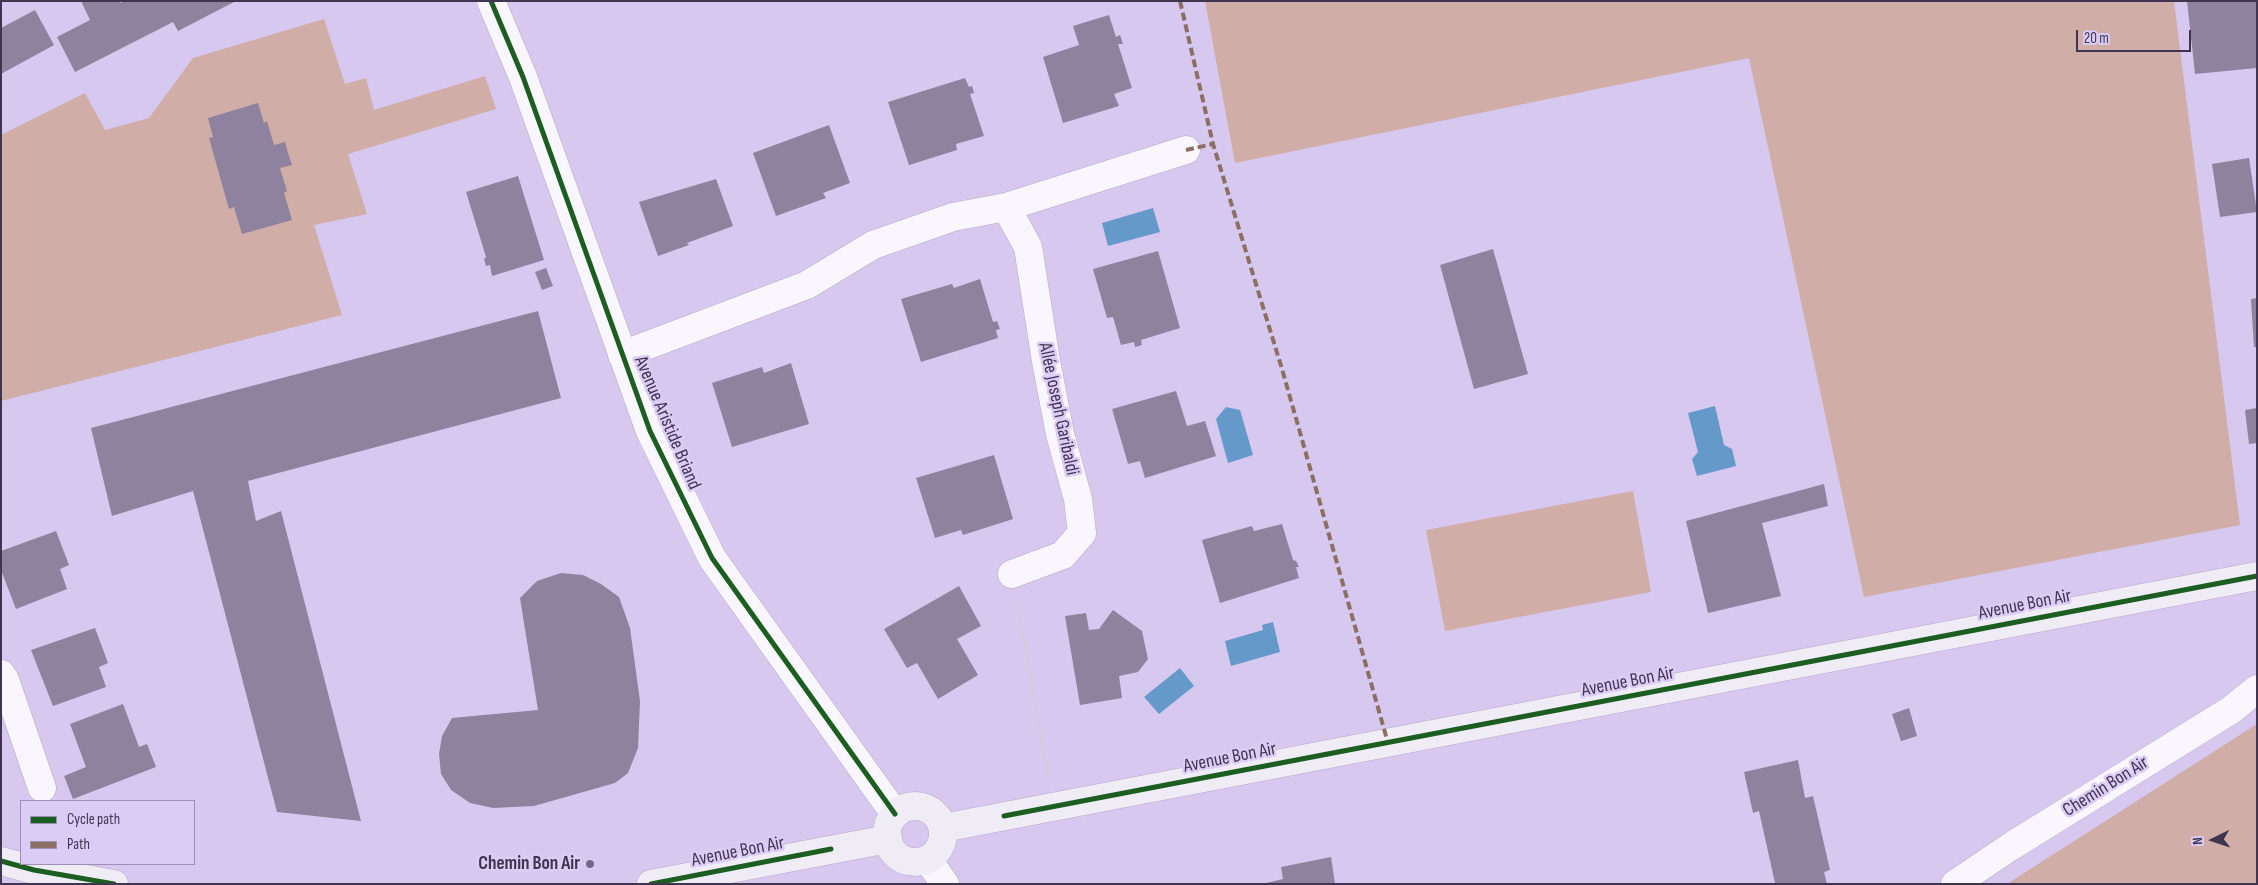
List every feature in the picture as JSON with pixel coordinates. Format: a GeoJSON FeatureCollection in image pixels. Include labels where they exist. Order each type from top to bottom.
{"type":"FeatureCollection","features":[{"type":"Feature","properties":{"kind":"main road","name":"Avenue Bon Air"},"geometry":{"type":"LineString","coordinates":[[943,828],[2257,576]]}},
{"type":"Feature","properties":{"kind":"main road"},"geometry":{"type":"LineString","coordinates":[[921,807],[936,815],[943,828],[940,847],[928,860],[912,862],[904,860],[891,848],[892,826],[904,808],[921,807]]}},
{"type":"Feature","properties":{"kind":"main road","name":"Avenue Bon Air"},"geometry":{"type":"LineString","coordinates":[[651,884],[892,826]]}},
{"type":"Feature","properties":{"kind":"main road"},"geometry":{"type":"LineString","coordinates":[[1,862],[34,870],[114,884]]}},
{"type":"Feature","properties":{"kind":"street","name":"Avenue Aristide Briand"},"geometry":{"type":"LineString","coordinates":[[491,1],[523,77],[650,431],[712,558],[892,826]]}},
{"type":"Feature","properties":{"kind":"street"},"geometry":{"type":"LineString","coordinates":[[622,355],[807,285],[873,245],[953,217],[1006,207],[1186,150]]}},
{"type":"Feature","properties":{"kind":"street","name":"Allée Joseph Garibaldi"},"geometry":{"type":"LineString","coordinates":[[1006,207],[1028,247],[1046,361],[1060,434],[1078,499],[1082,533],[1064,555],[1012,574]]}},
{"type":"Feature","properties":{"kind":"street"},"geometry":{"type":"LineString","coordinates":[[1,674],[5,680],[42,788]]}},
{"type":"Feature","properties":{"kind":"street","name":"Chemin Bon Air"},"geometry":{"type":"LineString","coordinates":[[1955,884],[2010,847],[2231,710],[2257,689]]}},
{"type":"Feature","properties":{"kind":"street"},"geometry":{"type":"LineString","coordinates":[[928,860],[945,884]]}},
{"type":"Feature","properties":{"kind":"path"},"geometry":{"type":"LineString","coordinates":[[1012,574],[1054,807]]}},
{"type":"Feature","properties":{"kind":"shaded area"},"geometry":{"type":"Polygon","coordinates":[[[1205,1],[2174,1],[2240,525],[1864,597],[1749,58],[1235,163],[1205,1]]]}},
{"type":"Feature","properties":{"kind":"shaded area"},"geometry":{"type":"Polygon","coordinates":[[[324,19],[345,84],[366,78],[374,110],[485,76],[496,109],[348,154],[367,214],[314,225],[342,315],[1,401],[1,135],[85,93],[105,130],[149,118],[193,58],[324,19]]]}},
{"type":"Feature","properties":{"kind":"shaded area"},"geometry":{"type":"Polygon","coordinates":[[[1633,491],[1651,592],[1445,631],[1426,530],[1633,491]]]}},
{"type":"Feature","properties":{"kind":"shaded area"},"geometry":{"type":"Polygon","coordinates":[[[2257,724],[2257,884],[2007,884],[2257,724]]]}},
{"type":"Feature","properties":{"kind":"water"},"geometry":{"type":"Polygon","coordinates":[[[1153,208],[1160,232],[1108,246],[1102,223],[1153,208]]]}},
{"type":"Feature","properties":{"kind":"water"},"geometry":{"type":"Polygon","coordinates":[[[1715,406],[1724,445],[1732,449],[1736,466],[1697,476],[1692,459],[1698,452],[1688,413],[1715,406]]]}},
{"type":"Feature","properties":{"kind":"water"},"geometry":{"type":"Polygon","coordinates":[[[1226,407],[1240,410],[1253,455],[1228,463],[1216,419],[1226,407]]]}},
{"type":"Feature","properties":{"kind":"water"},"geometry":{"type":"Polygon","coordinates":[[[1273,622],[1280,652],[1231,666],[1225,641],[1263,630],[1262,625],[1273,622]]]}},
{"type":"Feature","properties":{"kind":"water"},"geometry":{"type":"Polygon","coordinates":[[[1180,668],[1194,686],[1159,714],[1144,697],[1180,668]]]}},
{"type":"Feature","properties":{"kind":"building"},"geometry":{"type":"Polygon","coordinates":[[[81,1],[119,1],[120,3],[124,1],[236,1],[178,31],[173,22],[75,72],[57,37],[90,20],[81,1]]]}},
{"type":"Feature","properties":{"kind":"building"},"geometry":{"type":"Polygon","coordinates":[[[2187,1],[2257,1],[2257,68],[2195,74],[2187,1]]]}},
{"type":"Feature","properties":{"kind":"building"},"geometry":{"type":"Polygon","coordinates":[[[35,10],[54,45],[1,74],[1,28],[35,10]]]}},
{"type":"Feature","properties":{"kind":"building"},"geometry":{"type":"Polygon","coordinates":[[[1109,15],[1116,37],[1120,35],[1123,44],[1118,44],[1132,88],[1114,94],[1119,106],[1063,123],[1043,57],[1079,45],[1073,26],[1109,15]]]}},
{"type":"Feature","properties":{"kind":"building"},"geometry":{"type":"Polygon","coordinates":[[[965,78],[969,87],[972,86],[974,93],[970,94],[984,136],[956,144],[957,150],[909,165],[888,102],[965,78]]]}},
{"type":"Feature","properties":{"kind":"building"},"geometry":{"type":"Polygon","coordinates":[[[258,103],[264,123],[267,121],[274,145],[285,142],[292,165],[280,168],[287,191],[284,193],[292,220],[242,234],[234,207],[229,209],[209,138],[213,137],[208,118],[258,103]]]}},
{"type":"Feature","properties":{"kind":"building"},"geometry":{"type":"Polygon","coordinates":[[[829,125],[850,183],[823,193],[826,198],[776,216],[753,153],[829,125]]]}},
{"type":"Feature","properties":{"kind":"building"},"geometry":{"type":"Polygon","coordinates":[[[2249,158],[2257,212],[2220,217],[2212,164],[2249,158]]]}},
{"type":"Feature","properties":{"kind":"building"},"geometry":{"type":"Polygon","coordinates":[[[518,176],[544,260],[492,276],[490,265],[486,266],[484,259],[486,257],[466,192],[518,176]]]}},
{"type":"Feature","properties":{"kind":"building"},"geometry":{"type":"Polygon","coordinates":[[[716,179],[733,226],[658,256],[639,202],[716,179]]]}},
{"type":"Feature","properties":{"kind":"building"},"geometry":{"type":"Polygon","coordinates":[[[1493,249],[1528,374],[1474,389],[1440,265],[1493,249]]]}},
{"type":"Feature","properties":{"kind":"building"},"geometry":{"type":"Polygon","coordinates":[[[1158,251],[1180,328],[1141,340],[1142,345],[1135,347],[1134,342],[1121,345],[1113,317],[1107,318],[1093,269],[1158,251]]]}},
{"type":"Feature","properties":{"kind":"building"},"geometry":{"type":"Polygon","coordinates":[[[546,268],[553,286],[542,290],[535,272],[546,268]]]}},
{"type":"Feature","properties":{"kind":"building"},"geometry":{"type":"Polygon","coordinates":[[[980,279],[993,322],[997,321],[1000,329],[996,330],[998,338],[921,362],[901,299],[952,284],[954,288],[980,279]]]}},
{"type":"Feature","properties":{"kind":"building"},"geometry":{"type":"Polygon","coordinates":[[[2257,298],[2257,347],[2254,347],[2251,299],[2257,298]]]}},
{"type":"Feature","properties":{"kind":"building"},"geometry":{"type":"Polygon","coordinates":[[[538,311],[561,398],[248,481],[256,521],[281,511],[361,821],[277,812],[193,491],[112,516],[91,428],[538,311]]]}},
{"type":"Feature","properties":{"kind":"building"},"geometry":{"type":"Polygon","coordinates":[[[791,363],[809,424],[732,447],[712,383],[762,367],[764,373],[791,363]]]}},
{"type":"Feature","properties":{"kind":"building"},"geometry":{"type":"Polygon","coordinates":[[[1176,391],[1187,426],[1205,421],[1216,456],[1145,478],[1140,461],[1128,464],[1112,409],[1176,391]]]}},
{"type":"Feature","properties":{"kind":"building"},"geometry":{"type":"Polygon","coordinates":[[[2257,408],[2257,443],[2249,444],[2245,410],[2257,408]]]}},
{"type":"Feature","properties":{"kind":"building"},"geometry":{"type":"Polygon","coordinates":[[[994,455],[1013,519],[963,535],[961,530],[935,538],[916,478],[994,455]]]}},
{"type":"Feature","properties":{"kind":"building"},"geometry":{"type":"Polygon","coordinates":[[[1824,484],[1828,506],[1762,523],[1781,596],[1708,613],[1686,521],[1824,484]]]}},
{"type":"Feature","properties":{"kind":"building"},"geometry":{"type":"Polygon","coordinates":[[[1282,524],[1293,560],[1296,561],[1299,567],[1296,567],[1299,578],[1220,603],[1202,540],[1252,526],[1254,531],[1282,524]]]}},
{"type":"Feature","properties":{"kind":"building"},"geometry":{"type":"Polygon","coordinates":[[[56,531],[69,565],[60,569],[67,589],[16,609],[1,570],[1,551],[56,531]]]}},
{"type":"Feature","properties":{"kind":"building"},"geometry":{"type":"Polygon","coordinates":[[[561,573],[583,575],[601,584],[619,597],[630,628],[640,701],[638,748],[628,773],[615,783],[534,806],[493,808],[470,803],[451,790],[441,774],[439,754],[442,736],[452,718],[538,710],[520,598],[537,581],[561,573]]]}},
{"type":"Feature","properties":{"kind":"building"},"geometry":{"type":"Polygon","coordinates":[[[959,586],[981,626],[957,639],[978,675],[938,699],[917,663],[907,668],[884,629],[959,586]]]}},
{"type":"Feature","properties":{"kind":"building"},"geometry":{"type":"Polygon","coordinates":[[[1113,610],[1142,631],[1148,659],[1138,672],[1119,676],[1122,698],[1080,705],[1065,616],[1086,613],[1089,630],[1099,629],[1113,610]]]}},
{"type":"Feature","properties":{"kind":"building"},"geometry":{"type":"Polygon","coordinates":[[[95,628],[108,663],[99,667],[106,687],[53,706],[31,650],[95,628]]]}},
{"type":"Feature","properties":{"kind":"building"},"geometry":{"type":"Polygon","coordinates":[[[123,704],[139,747],[147,744],[156,767],[73,799],[64,776],[86,767],[70,724],[123,704]]]}},
{"type":"Feature","properties":{"kind":"building"},"geometry":{"type":"Polygon","coordinates":[[[1909,708],[1917,736],[1901,741],[1892,714],[1909,708]]]}},
{"type":"Feature","properties":{"kind":"building"},"geometry":{"type":"Polygon","coordinates":[[[1798,760],[1805,798],[1813,796],[1830,870],[1824,872],[1827,884],[1775,883],[1759,811],[1753,813],[1744,772],[1798,760]]]}},
{"type":"Feature","properties":{"kind":"building"},"geometry":{"type":"Polygon","coordinates":[[[1331,857],[1335,884],[1262,884],[1283,879],[1281,867],[1331,857]]]}},
{"type":"Feature","properties":{"kind":"marked path"},"geometry":{"type":"LineString","coordinates":[[1180,1],[1213,144],[1282,369],[1388,743]]}},
{"type":"Feature","properties":{"kind":"marked path"},"geometry":{"type":"LineString","coordinates":[[1186,150],[1213,144]]}},
{"type":"Feature","properties":{"kind":"cycle path"},"geometry":{"type":"LineString","coordinates":[[491,1],[523,77],[650,431],[712,558],[895,814]]}},
{"type":"Feature","properties":{"kind":"cycle path"},"geometry":{"type":"LineString","coordinates":[[1004,816],[2257,576]]}},
{"type":"Feature","properties":{"kind":"cycle path"},"geometry":{"type":"LineString","coordinates":[[651,884],[831,849]]}},
{"type":"Feature","properties":{"kind":"cycle path"},"geometry":{"type":"LineString","coordinates":[[1,861],[34,870],[114,884]]}},
{"type":"Feature","properties":{"kind":"place","name":"Chemin Bon Air"},"geometry":{"type":"Point","coordinates":[590,864]}}]}
